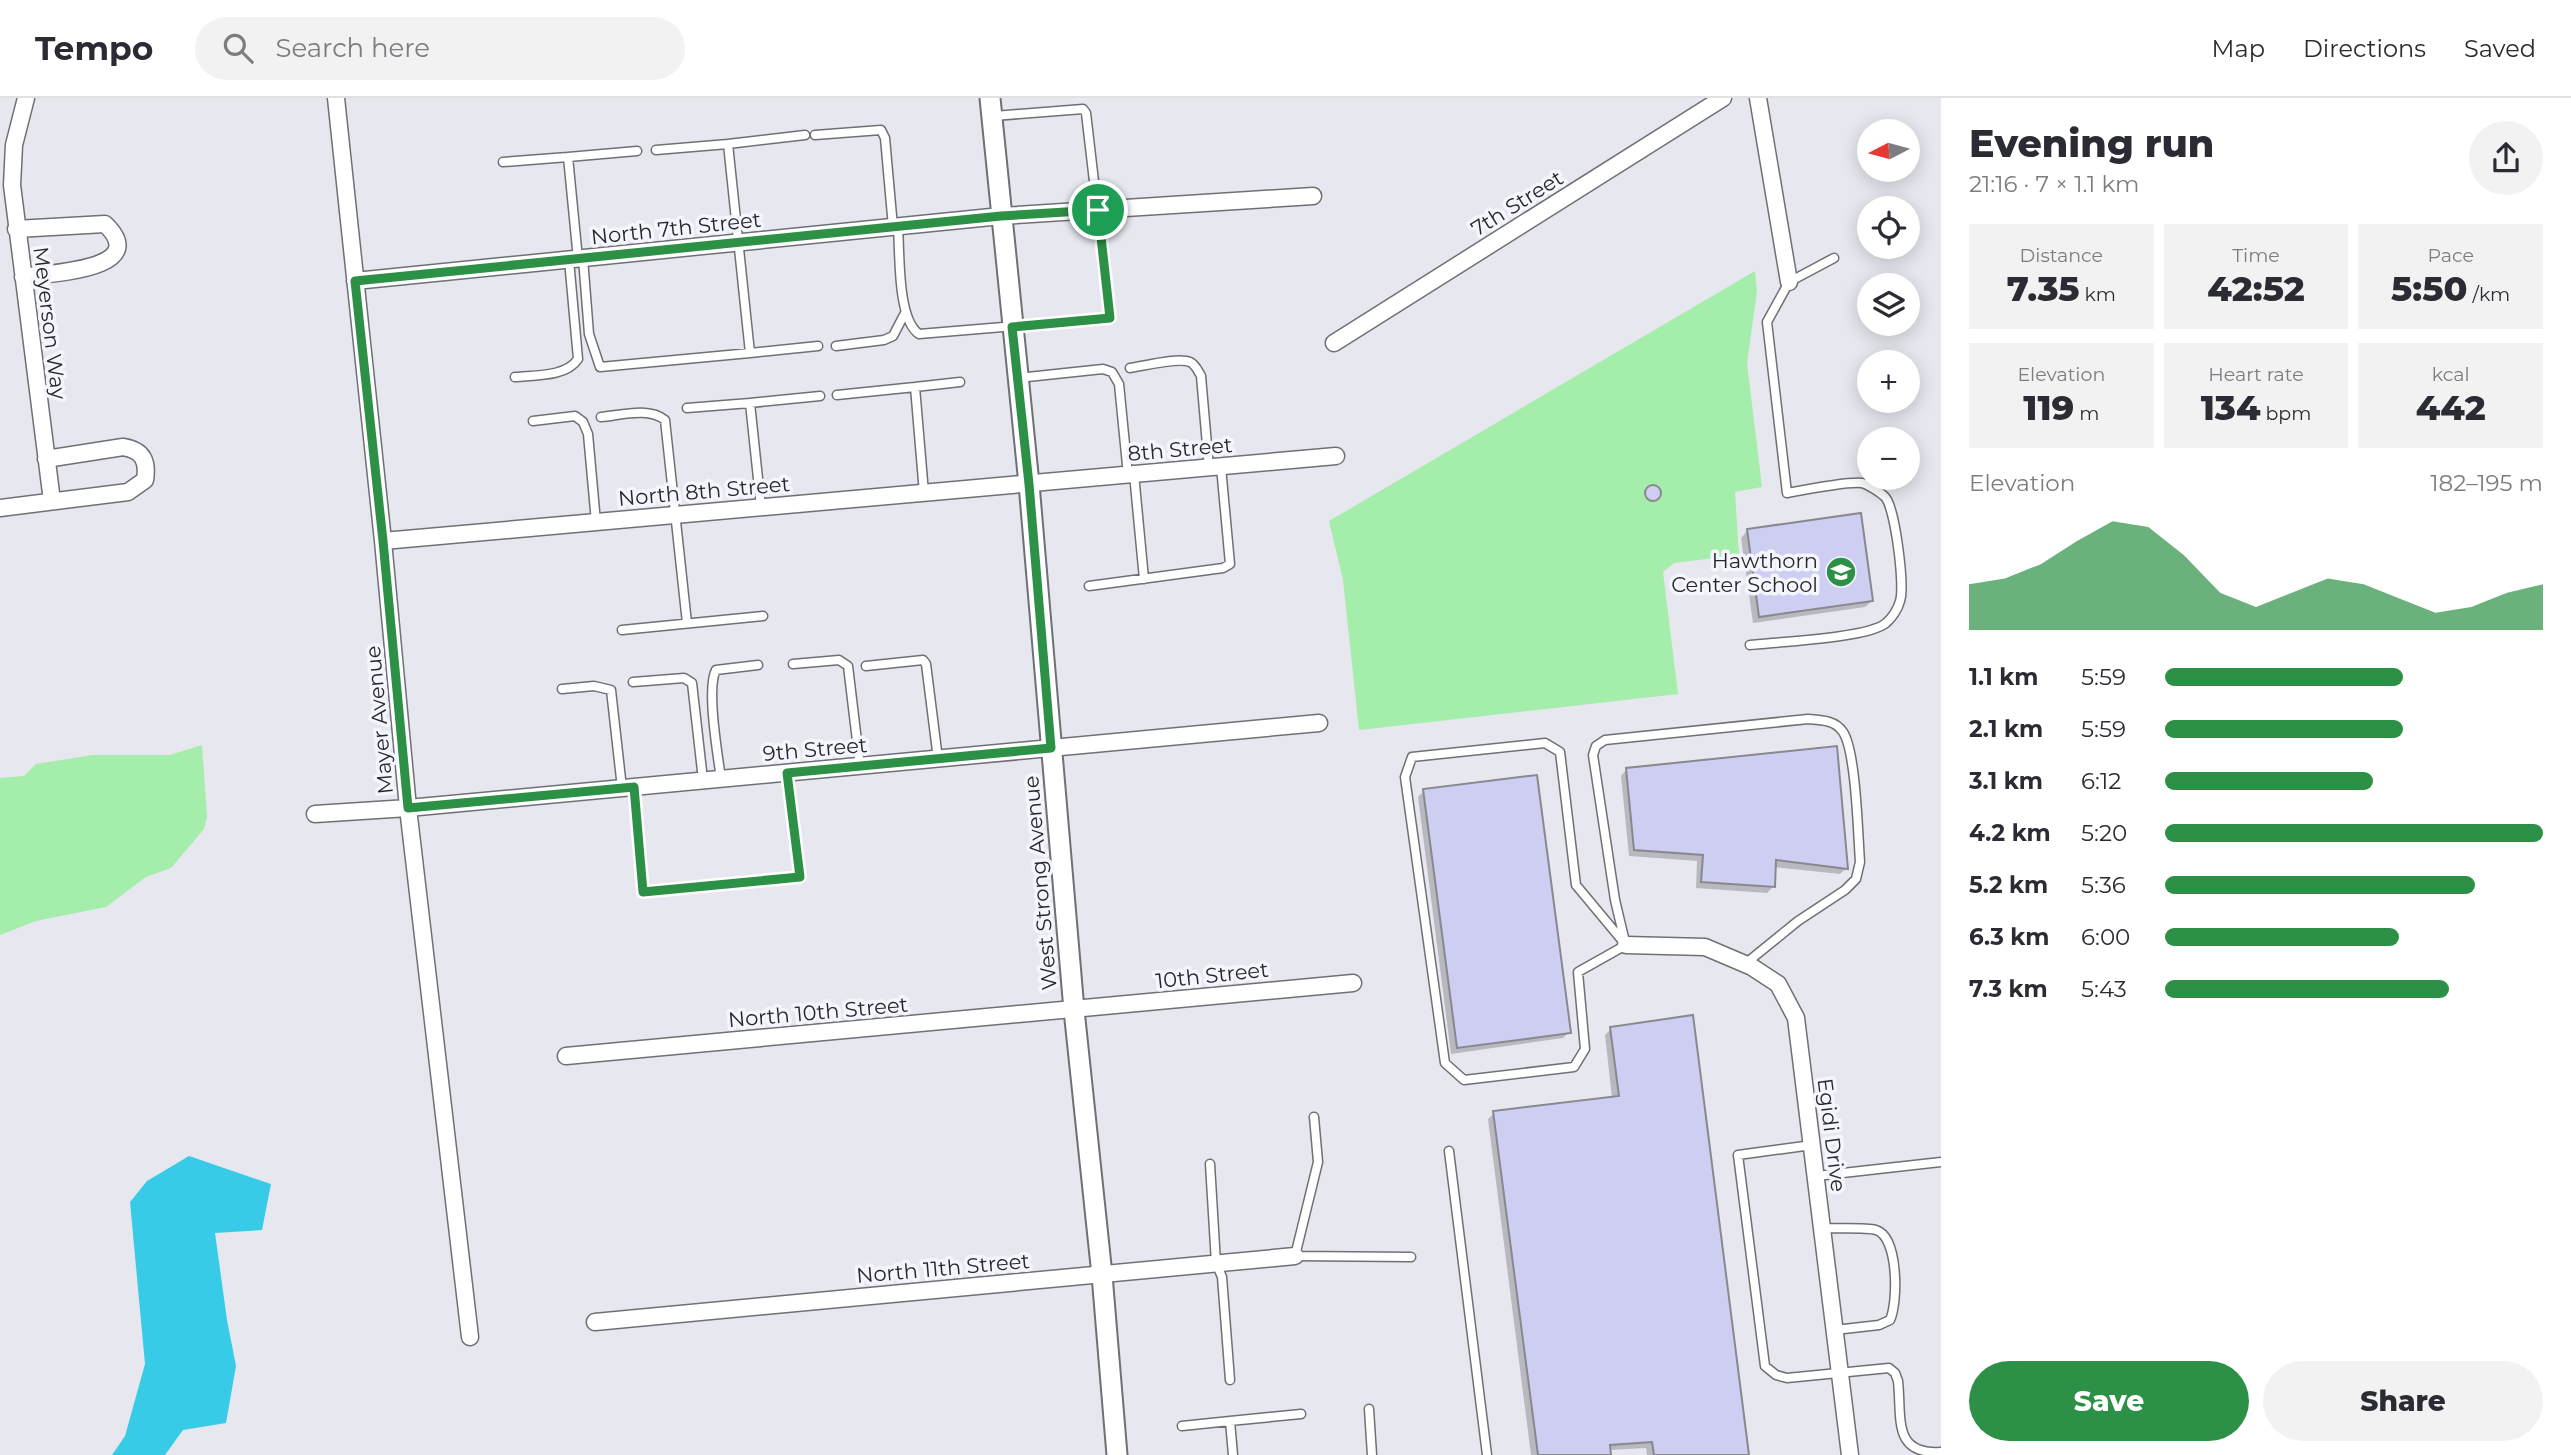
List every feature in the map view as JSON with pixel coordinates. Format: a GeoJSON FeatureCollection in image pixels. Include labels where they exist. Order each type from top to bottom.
{"type":"FeatureCollection","features":[{"type":"Feature","properties":{"kind":"street","name":"Meyerson Way"},"geometry":{"type":"LineString","coordinates":[[26,98],[14,145],[12,185],[52,501]]}},
{"type":"Feature","properties":{"kind":"street","name":"Mayer Avenue"},"geometry":{"type":"LineString","coordinates":[[336,98],[408,808],[470,1337]]}},
{"type":"Feature","properties":{"kind":"street","name":"7th Street"},"geometry":{"type":"LineString","coordinates":[[1334,344],[1723,98]]}},
{"type":"Feature","properties":{"kind":"street"},"geometry":{"type":"LineString","coordinates":[[1758,98],[1789,282]]}},
{"type":"Feature","properties":{"kind":"street","name":"West Strong Avenue"},"geometry":{"type":"LineString","coordinates":[[991,107],[1029,484],[1074,1010],[1102,1275],[1117,1455]]}},
{"type":"Feature","properties":{"kind":"street"},"geometry":{"type":"LineString","coordinates":[[1001,216],[1313,196]]}},
{"type":"Feature","properties":{"kind":"street","name":"North 7th Street"},"geometry":{"type":"LineString","coordinates":[[355,281],[1001,216]]}},
{"type":"Feature","properties":{"kind":"street"},"geometry":{"type":"LineString","coordinates":[[16,229],[106,224],[118,239],[114,256],[103,263],[23,276]]}},
{"type":"Feature","properties":{"kind":"street"},"geometry":{"type":"LineString","coordinates":[[0,508],[128,492],[145,480],[147,465],[141,453],[123,447],[46,458]]}},
{"type":"Feature","properties":{"kind":"street","name":"8th Street"},"geometry":{"type":"LineString","coordinates":[[1029,484],[1336,456]]}},
{"type":"Feature","properties":{"kind":"street","name":"North 8th Street"},"geometry":{"type":"LineString","coordinates":[[383,541],[1029,484]]}},
{"type":"Feature","properties":{"kind":"street","name":"9th Street"},"geometry":{"type":"LineString","coordinates":[[315,814],[408,808],[1319,723]]}},
{"type":"Feature","properties":{"kind":"street","name":"Egidi Drive"},"geometry":{"type":"LineString","coordinates":[[1626,945],[1704,947],[1745,964],[1778,984],[1796,1018],[1850,1455]]}},
{"type":"Feature","properties":{"kind":"street","name":"10th Street"},"geometry":{"type":"LineString","coordinates":[[1074,1010],[1353,982]]}},
{"type":"Feature","properties":{"kind":"street","name":"North 10th Street"},"geometry":{"type":"LineString","coordinates":[[566,1056],[1074,1010]]}},
{"type":"Feature","properties":{"kind":"street","name":"North 11th Street"},"geometry":{"type":"LineString","coordinates":[[594,1322],[1295,1256]]}},
{"type":"Feature","properties":{"kind":"lane"},"geometry":{"type":"LineString","coordinates":[[815,135],[875,128],[881,130],[885,138],[905,313],[914,331],[925,335],[1110,318],[1086,113],[1083,109],[991,107]]}},
{"type":"Feature","properties":{"kind":"lane"},"geometry":{"type":"LineString","coordinates":[[656,150],[805,135]]}},
{"type":"Feature","properties":{"kind":"lane"},"geometry":{"type":"LineString","coordinates":[[727,144],[750,353]]}},
{"type":"Feature","properties":{"kind":"lane"},"geometry":{"type":"LineString","coordinates":[[503,162],[637,151]]}},
{"type":"Feature","properties":{"kind":"lane"},"geometry":{"type":"LineString","coordinates":[[516,377],[561,372],[573,367],[578,359],[576,259],[568,157]]}},
{"type":"Feature","properties":{"kind":"lane"},"geometry":{"type":"LineString","coordinates":[[1750,645],[1866,632],[1885,625],[1894,615],[1900,601],[1902,584],[1894,527],[1889,504],[1884,496],[1862,483],[1787,493],[1767,322],[1789,282],[1834,258]]}},
{"type":"Feature","properties":{"kind":"lane"},"geometry":{"type":"LineString","coordinates":[[576,259],[589,334],[600,367],[818,346]]}},
{"type":"Feature","properties":{"kind":"lane"},"geometry":{"type":"LineString","coordinates":[[836,346],[884,340],[893,336],[905,313]]}},
{"type":"Feature","properties":{"kind":"lane"},"geometry":{"type":"LineString","coordinates":[[1089,586],[1223,568],[1230,564],[1201,376],[1197,368],[1189,362],[1177,361],[1130,368]]}},
{"type":"Feature","properties":{"kind":"lane"},"geometry":{"type":"LineString","coordinates":[[1017,378],[1104,369],[1112,372],[1119,384],[1144,579]]}},
{"type":"Feature","properties":{"kind":"lane"},"geometry":{"type":"LineString","coordinates":[[837,395],[960,382]]}},
{"type":"Feature","properties":{"kind":"lane"},"geometry":{"type":"LineString","coordinates":[[915,387],[924,493]]}},
{"type":"Feature","properties":{"kind":"lane"},"geometry":{"type":"LineString","coordinates":[[687,408],[820,396]]}},
{"type":"Feature","properties":{"kind":"lane"},"geometry":{"type":"LineString","coordinates":[[750,403],[761,508]]}},
{"type":"Feature","properties":{"kind":"lane"},"geometry":{"type":"LineString","coordinates":[[601,416],[647,412],[657,414],[665,420],[687,623]]}},
{"type":"Feature","properties":{"kind":"lane"},"geometry":{"type":"LineString","coordinates":[[533,421],[575,416],[583,422],[588,434],[596,522]]}},
{"type":"Feature","properties":{"kind":"lane"},"geometry":{"type":"LineString","coordinates":[[622,630],[763,616]]}},
{"type":"Feature","properties":{"kind":"lane"},"geometry":{"type":"LineString","coordinates":[[793,663],[839,660],[848,666],[860,766]]}},
{"type":"Feature","properties":{"kind":"lane"},"geometry":{"type":"LineString","coordinates":[[866,666],[923,660],[926,664],[938,759]]}},
{"type":"Feature","properties":{"kind":"lane"},"geometry":{"type":"LineString","coordinates":[[721,779],[712,677],[716,670],[758,666]]}},
{"type":"Feature","properties":{"kind":"lane"},"geometry":{"type":"LineString","coordinates":[[633,682],[684,678],[692,683],[703,780]]}},
{"type":"Feature","properties":{"kind":"lane"},"geometry":{"type":"LineString","coordinates":[[562,689],[594,686],[611,690],[643,892],[800,877],[787,773]]}},
{"type":"Feature","properties":{"kind":"lane"},"geometry":{"type":"LineString","coordinates":[[1626,945],[1615,900],[1593,755],[1597,746],[1605,740],[1808,719],[1828,720],[1842,730],[1851,754],[1860,862],[1856,879],[1745,964]]}},
{"type":"Feature","properties":{"kind":"lane"},"geometry":{"type":"LineString","coordinates":[[1545,743],[1560,752],[1576,885],[1626,945],[1578,972],[1585,1049],[1574,1067],[1464,1080],[1445,1063],[1405,776],[1412,757],[1545,743]]}},
{"type":"Feature","properties":{"kind":"lane"},"geometry":{"type":"LineString","coordinates":[[1314,1117],[1318,1162],[1295,1256],[1411,1257]]}},
{"type":"Feature","properties":{"kind":"lane"},"geometry":{"type":"LineString","coordinates":[[1812,1144],[1738,1155],[1765,1367],[1776,1376],[1787,1378],[1889,1368],[1898,1381],[1904,1439],[1910,1448],[1920,1452],[1941,1452]]}},
{"type":"Feature","properties":{"kind":"lane"},"geometry":{"type":"LineString","coordinates":[[1449,1150],[1487,1455]]}},
{"type":"Feature","properties":{"kind":"lane"},"geometry":{"type":"LineString","coordinates":[[1815,1176],[1941,1162]]}},
{"type":"Feature","properties":{"kind":"lane"},"geometry":{"type":"LineString","coordinates":[[1210,1164],[1216,1264],[1222,1277],[1230,1380]]}},
{"type":"Feature","properties":{"kind":"lane"},"geometry":{"type":"LineString","coordinates":[[1822,1228],[1877,1230],[1888,1239],[1892,1253],[1896,1309],[1890,1320],[1879,1325],[1835,1329]]}},
{"type":"Feature","properties":{"kind":"lane"},"geometry":{"type":"LineString","coordinates":[[1369,1409],[1372,1455]]}},
{"type":"Feature","properties":{"kind":"lane"},"geometry":{"type":"LineString","coordinates":[[1182,1426],[1301,1414]]}},
{"type":"Feature","properties":{"kind":"lane"},"geometry":{"type":"LineString","coordinates":[[1230,1421],[1233,1455]]}},
{"type":"Feature","properties":{"kind":"green space"},"geometry":{"type":"Polygon","coordinates":[[[1755,271],[1757,291],[1747,363],[1762,487],[1735,492],[1739,555],[1674,563],[1663,572],[1678,694],[1359,730],[1343,580],[1329,521],[1755,271]]]}},
{"type":"Feature","properties":{"kind":"green space"},"geometry":{"type":"Polygon","coordinates":[[[202,745],[207,817],[204,829],[171,868],[146,877],[106,907],[36,921],[0,935],[0,778],[24,776],[36,764],[93,755],[170,755],[202,745]]]}},
{"type":"Feature","properties":{"kind":"water"},"geometry":{"type":"Polygon","coordinates":[[[189,1156],[271,1184],[262,1230],[215,1233],[236,1366],[226,1423],[183,1430],[165,1455],[112,1455],[125,1436],[145,1364],[130,1202],[147,1181],[189,1156]]]}},
{"type":"Feature","properties":{"kind":"building"},"geometry":{"type":"Polygon","coordinates":[[[1653,485],[1659,487],[1659,499],[1653,501],[1647,499],[1645,493],[1647,487],[1653,485]]]}},
{"type":"Feature","properties":{"kind":"building"},"geometry":{"type":"Polygon","coordinates":[[[1861,513],[1873,601],[1759,617],[1747,529],[1861,513]]]}},
{"type":"Feature","properties":{"kind":"building"},"geometry":{"type":"Polygon","coordinates":[[[1837,746],[1848,869],[1776,860],[1775,887],[1701,882],[1703,855],[1634,850],[1626,768],[1837,746]]]}},
{"type":"Feature","properties":{"kind":"building"},"geometry":{"type":"Polygon","coordinates":[[[1537,775],[1571,1033],[1457,1048],[1423,789],[1537,775]]]}},
{"type":"Feature","properties":{"kind":"building"},"geometry":{"type":"Polygon","coordinates":[[[1693,1015],[1749,1455],[1654,1455],[1652,1442],[1610,1445],[1611,1455],[1538,1455],[1493,1111],[1619,1096],[1610,1027],[1693,1015]]]}},
{"type":"Feature","properties":{"kind":"place","name":"Hawthorn Center School"},"geometry":{"type":"Point","coordinates":[1841,572]}},
{"type":"Feature","properties":{"kind":"route"},"geometry":{"type":"LineString","coordinates":[[1098,210],[1110,318],[1012,327],[1029,484],[1051,748],[787,773],[800,877],[643,892],[634,787],[408,808],[355,281],[1001,216],[1098,210]]}}]}
